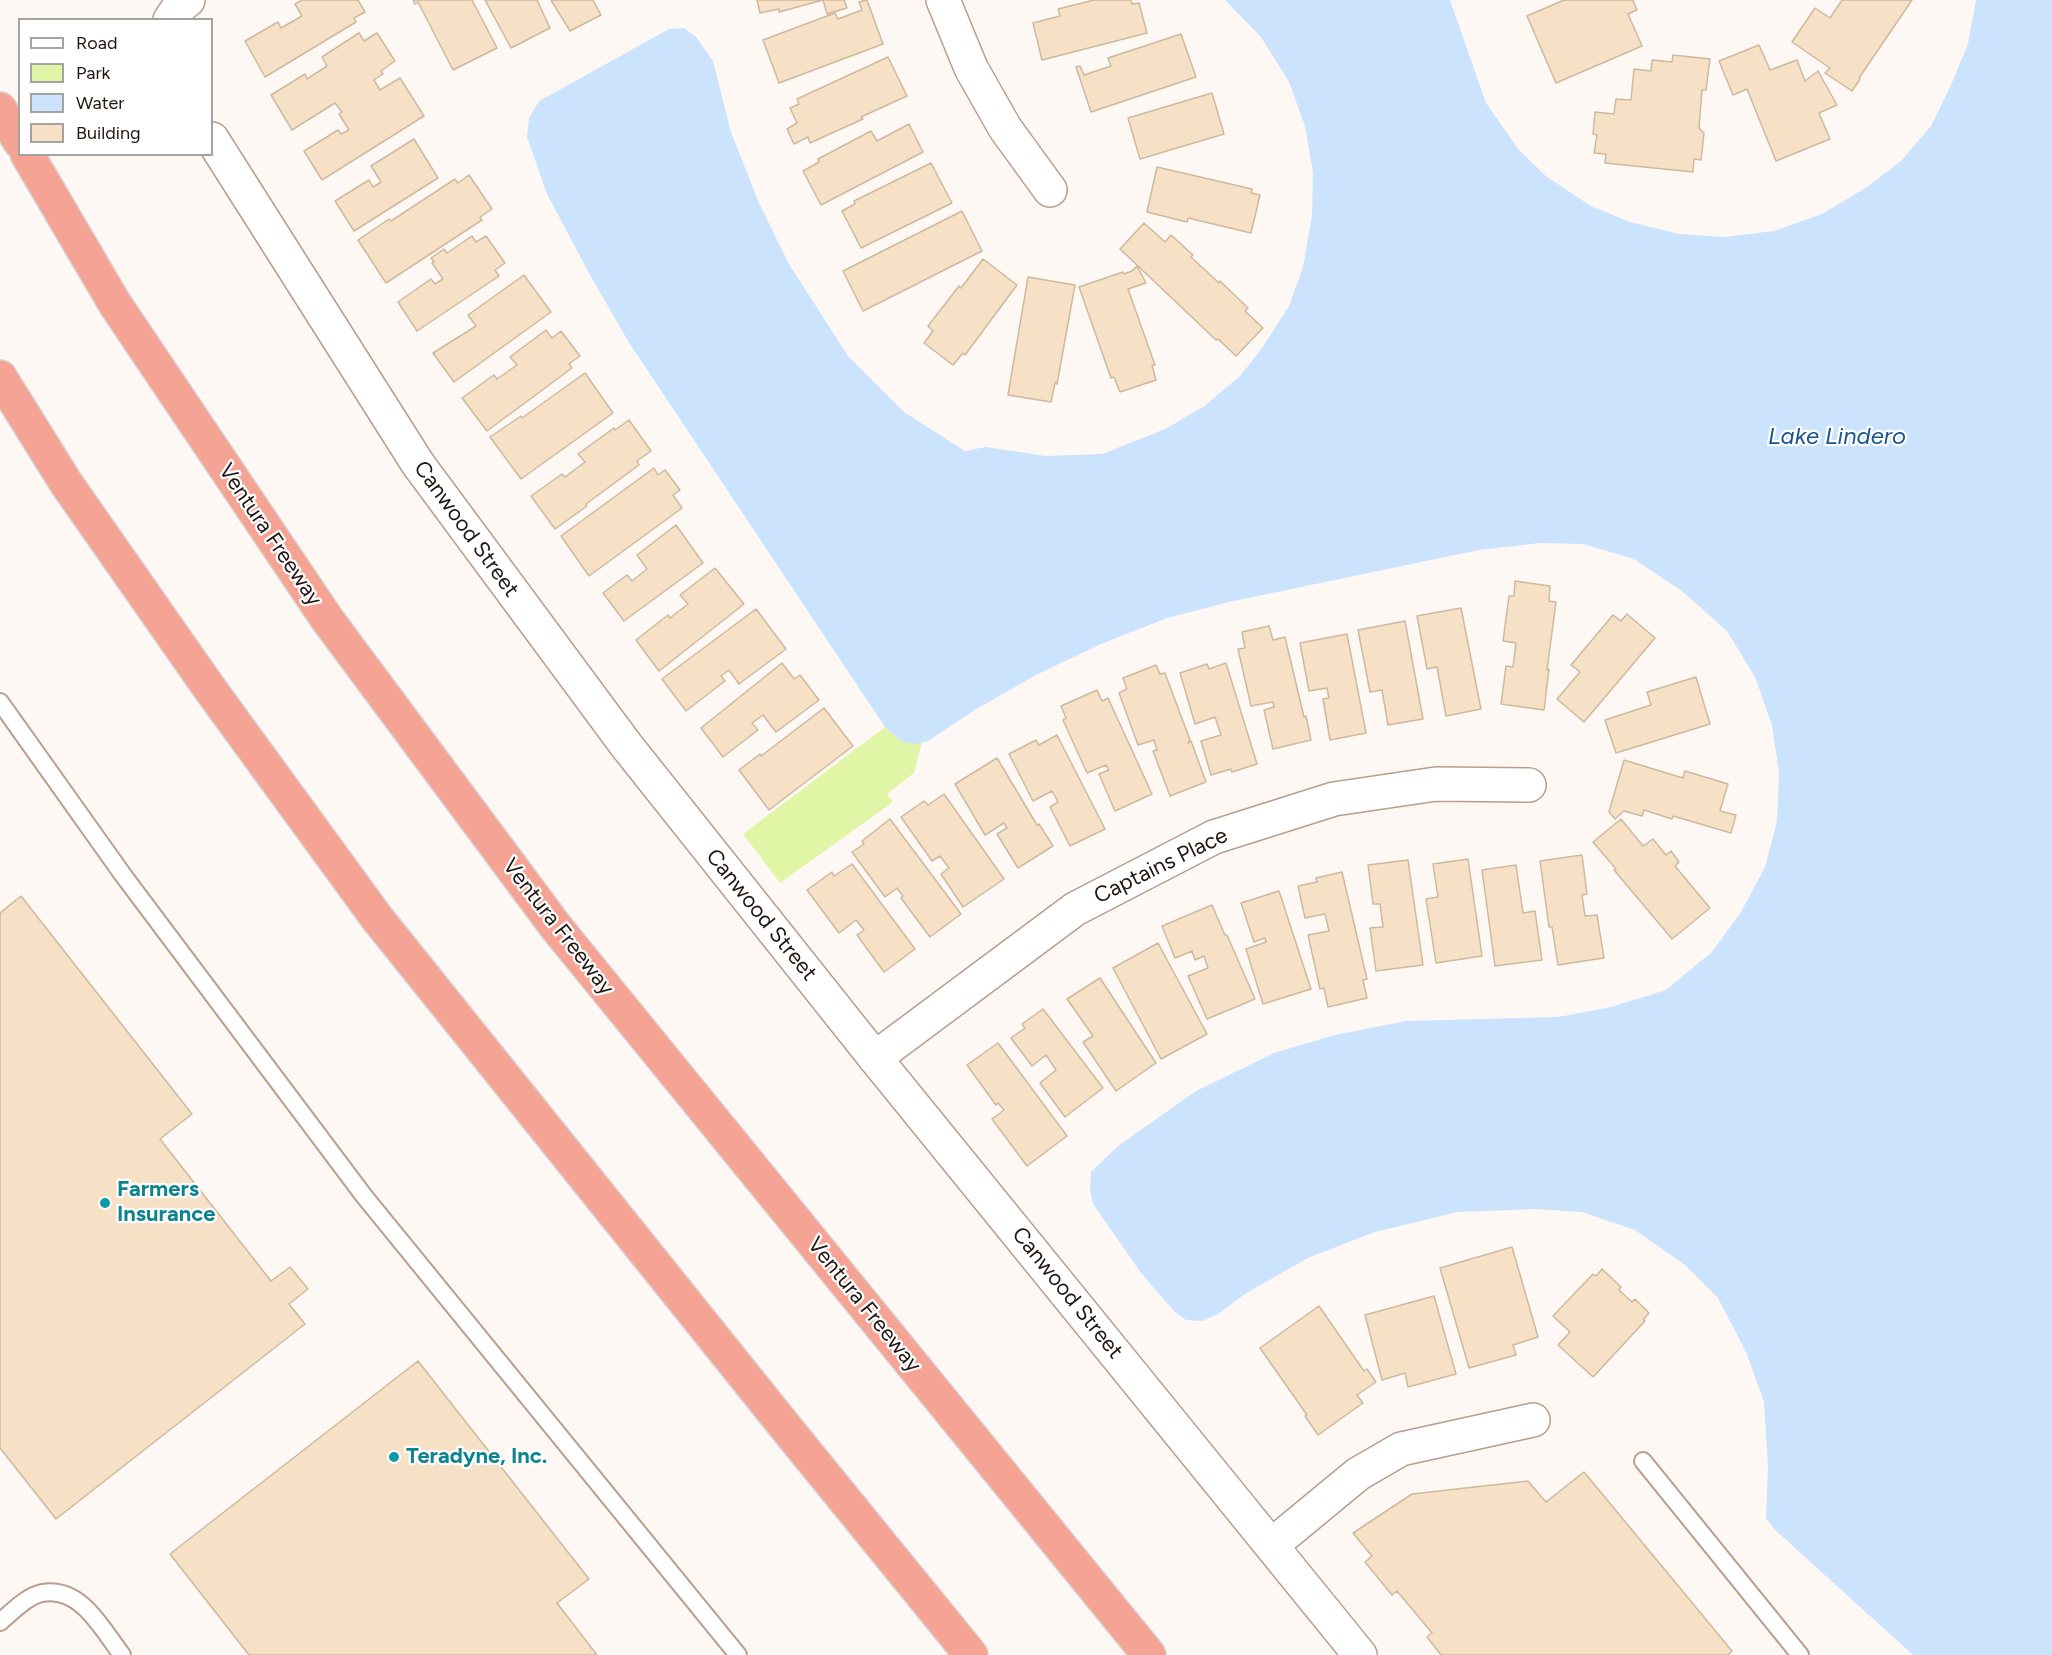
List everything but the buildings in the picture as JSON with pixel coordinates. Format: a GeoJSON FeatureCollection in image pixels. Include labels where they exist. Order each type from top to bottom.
{"type":"FeatureCollection","features":[{"type":"Feature","properties":{"kind":"highway"},"geometry":{"type":"LineString","coordinates":[[0,109],[18,139]]}},
{"type":"Feature","properties":{"kind":"highway","name":"Ventura Freeway"},"geometry":{"type":"LineString","coordinates":[[28,156],[115,304],[327,619],[556,927],[1149,1655]]}},
{"type":"Feature","properties":{"kind":"highway"},"geometry":{"type":"LineString","coordinates":[[0,377],[66,483],[210,689],[377,918],[779,1420],[971,1655]]}},
{"type":"Feature","properties":{"kind":"street"},"geometry":{"type":"LineString","coordinates":[[171,18],[178,8],[188,0]]}},
{"type":"Feature","properties":{"kind":"street"},"geometry":{"type":"LineString","coordinates":[[943,0],[971,68],[999,118],[1050,190]]}},
{"type":"Feature","properties":{"kind":"street","name":"Canwood Street"},"geometry":{"type":"LineString","coordinates":[[213,141],[418,464],[626,745],[875,1058],[1360,1655]]}},
{"type":"Feature","properties":{"kind":"street","name":"Captains Place"},"geometry":{"type":"LineString","coordinates":[[875,1058],[1075,909],[1214,837],[1334,799],[1436,784],[1529,784]]}},
{"type":"Feature","properties":{"kind":"street"},"geometry":{"type":"LineString","coordinates":[[1272,1545],[1358,1474],[1401,1449],[1533,1420]]}},
{"type":"Feature","properties":{"kind":"lane"},"geometry":{"type":"LineString","coordinates":[[0,702],[123,875],[364,1196],[738,1655]]}},
{"type":"Feature","properties":{"kind":"lane"},"geometry":{"type":"LineString","coordinates":[[1643,1461],[1800,1655]]}},
{"type":"Feature","properties":{"kind":"lane"},"geometry":{"type":"LineString","coordinates":[[0,1622],[26,1601],[42,1593],[66,1595],[85,1605],[122,1655]]}},
{"type":"Feature","properties":{"kind":"green space"},"geometry":{"type":"Polygon","coordinates":[[[885,727],[897,738],[906,742],[922,742],[914,773],[887,794],[893,802],[780,883],[743,834],[885,727]]]}},
{"type":"Feature","properties":{"kind":"water","name":"Lake Lindero"},"geometry":{"type":"Polygon","coordinates":[[[1225,0],[1450,0],[1486,103],[1519,150],[1547,177],[1591,206],[1630,222],[1679,234],[1724,237],[1774,231],[1822,214],[1867,187],[1901,161],[1931,126],[1951,85],[1968,44],[1976,0],[2052,0],[2052,1655],[1913,1655],[1774,1529],[1766,1518],[1768,1467],[1764,1402],[1746,1352],[1718,1298],[1685,1265],[1635,1230],[1582,1212],[1536,1209],[1458,1212],[1375,1232],[1310,1257],[1248,1292],[1218,1314],[1202,1321],[1186,1320],[1174,1311],[1141,1273],[1093,1204],[1090,1189],[1091,1172],[1118,1146],[1196,1091],[1274,1053],[1335,1035],[1406,1021],[1558,1017],[1611,1007],[1666,990],[1712,952],[1741,912],[1765,867],[1777,821],[1779,773],[1772,725],[1755,677],[1727,631],[1682,591],[1634,559],[1583,544],[1540,543],[1479,550],[1229,602],[1167,618],[1101,644],[1038,674],[978,708],[928,741],[915,744],[902,742],[885,727],[628,341],[547,194],[527,137],[529,118],[539,101],[669,29],[684,28],[696,37],[713,61],[731,132],[759,203],[789,264],[848,356],[904,412],[965,451],[986,447],[1046,456],[1102,454],[1165,429],[1203,407],[1240,376],[1262,348],[1289,306],[1303,267],[1312,215],[1313,172],[1305,126],[1289,82],[1261,37],[1225,0]]]}},
{"type":"Feature","properties":{"kind":"place","name":"Farmers Insurance"},"geometry":{"type":"Point","coordinates":[105,1203]}},
{"type":"Feature","properties":{"kind":"place","name":"Teradyne, Inc."},"geometry":{"type":"Point","coordinates":[394,1457]}}]}
